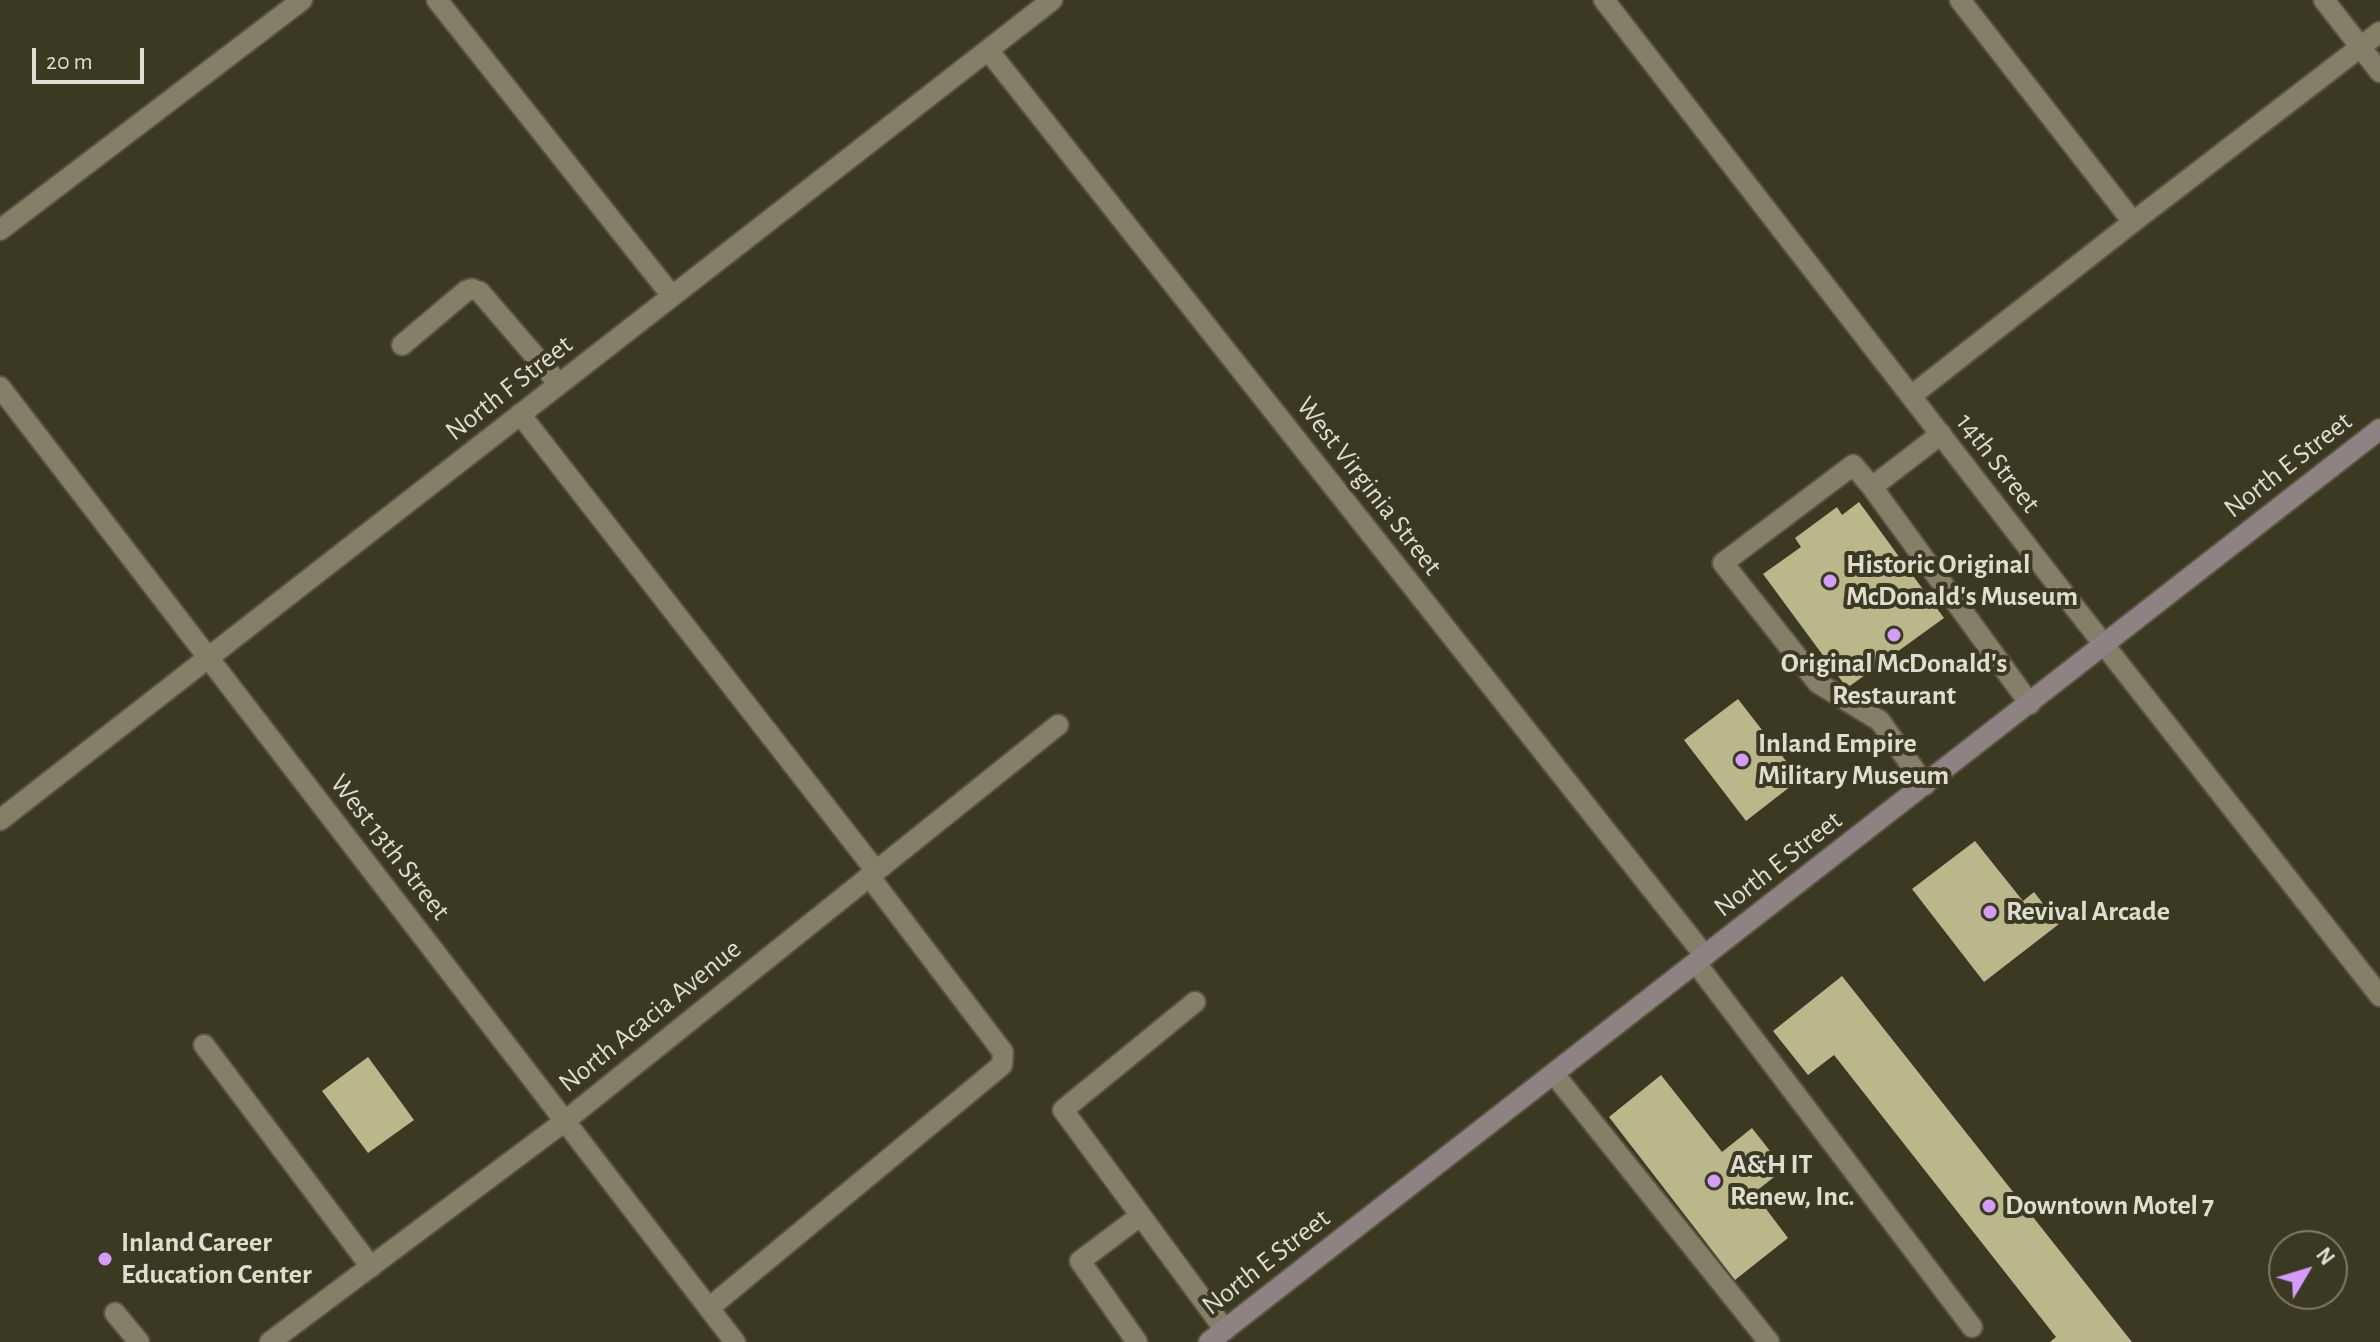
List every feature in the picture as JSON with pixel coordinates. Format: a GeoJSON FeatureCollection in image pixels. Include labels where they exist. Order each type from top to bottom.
{"type":"FeatureCollection","features":[{"type":"Feature","properties":{"kind":"main road","name":"North E Street"},"geometry":{"type":"LineString","coordinates":[[1217,1336],[2380,429]]}},
{"type":"Feature","properties":{"kind":"street"},"geometry":{"type":"LineString","coordinates":[[0,230],[302,0]]}},
{"type":"Feature","properties":{"kind":"street"},"geometry":{"type":"LineString","coordinates":[[437,0],[672,296]]}},
{"type":"Feature","properties":{"kind":"street","name":"North F Street"},"geometry":{"type":"LineString","coordinates":[[0,820],[1052,0]]}},
{"type":"Feature","properties":{"kind":"street","name":"14th Street"},"geometry":{"type":"LineString","coordinates":[[1604,0],[2380,996]]}},
{"type":"Feature","properties":{"kind":"street"},"geometry":{"type":"LineString","coordinates":[[1960,0],[2133,222]]}},
{"type":"Feature","properties":{"kind":"street"},"geometry":{"type":"LineString","coordinates":[[2324,0],[2380,72]]}},
{"type":"Feature","properties":{"kind":"street"},"geometry":{"type":"LineString","coordinates":[[1911,396],[2380,32]]}},
{"type":"Feature","properties":{"kind":"street","name":"West Virginia Street"},"geometry":{"type":"LineString","coordinates":[[988,50],[1701,960],[1972,1327]]}},
{"type":"Feature","properties":{"kind":"street"},"geometry":{"type":"LineString","coordinates":[[402,345],[472,289],[480,292],[559,384]]}},
{"type":"Feature","properties":{"kind":"street","name":"West 13th Street"},"geometry":{"type":"LineString","coordinates":[[0,387],[735,1342]]}},
{"type":"Feature","properties":{"kind":"street"},"geometry":{"type":"LineString","coordinates":[[520,414],[872,874],[1003,1052],[1002,1065],[709,1308]]}},
{"type":"Feature","properties":{"kind":"street"},"geometry":{"type":"LineString","coordinates":[[1872,487],[1941,434]]}},
{"type":"Feature","properties":{"kind":"street"},"geometry":{"type":"LineString","coordinates":[[1925,785],[1880,721],[1818,683],[1723,563],[1853,465],[2030,704]]}},
{"type":"Feature","properties":{"kind":"street","name":"North Acacia Avenue"},"geometry":{"type":"LineString","coordinates":[[270,1342],[565,1121],[1058,725]]}},
{"type":"Feature","properties":{"kind":"street"},"geometry":{"type":"LineString","coordinates":[[1195,1002],[1063,1110],[1140,1216],[1217,1336]]}},
{"type":"Feature","properties":{"kind":"street"},"geometry":{"type":"LineString","coordinates":[[204,1045],[371,1267]]}},
{"type":"Feature","properties":{"kind":"street"},"geometry":{"type":"LineString","coordinates":[[1554,1074],[1769,1342]]}},
{"type":"Feature","properties":{"kind":"street"},"geometry":{"type":"LineString","coordinates":[[1137,1342],[1080,1261],[1140,1216]]}},
{"type":"Feature","properties":{"kind":"street"},"geometry":{"type":"LineString","coordinates":[[115,1313],[139,1342]]}},
{"type":"Feature","properties":{"kind":"building"},"geometry":{"type":"Polygon","coordinates":[[[1859,502],[1944,618],[1847,688],[1763,574],[1801,547],[1795,538],[1837,507],[1842,515],[1859,502]]]}},
{"type":"Feature","properties":{"kind":"building","name":"Inland Empire Military Museum"},"geometry":{"type":"Polygon","coordinates":[[[1738,699],[1800,779],[1746,821],[1684,740],[1738,699]]]}},
{"type":"Feature","properties":{"kind":"building","name":"Revival Arcade"},"geometry":{"type":"Polygon","coordinates":[[[1975,841],[2023,901],[2034,892],[2059,924],[1984,982],[1912,889],[1975,841]]]}},
{"type":"Feature","properties":{"kind":"building","name":"Downtown Motel 7"},"geometry":{"type":"Polygon","coordinates":[[[1842,976],[2132,1342],[2050,1342],[2056,1337],[1834,1055],[1808,1075],[1773,1031],[1842,976]]]}},
{"type":"Feature","properties":{"kind":"building"},"geometry":{"type":"Polygon","coordinates":[[[368,1057],[414,1120],[368,1153],[322,1091],[368,1057]]]}},
{"type":"Feature","properties":{"kind":"building","name":"A&H IT Renew, Inc."},"geometry":{"type":"Polygon","coordinates":[[[1661,1075],[1722,1152],[1752,1128],[1784,1169],[1754,1193],[1788,1238],[1735,1280],[1609,1117],[1661,1075]]]}},
{"type":"Feature","properties":{"kind":"place","name":"Historic Original McDonald's Museum"},"geometry":{"type":"Point","coordinates":[1830,581]}},
{"type":"Feature","properties":{"kind":"place","name":"Original McDonald's Restaurant"},"geometry":{"type":"Point","coordinates":[1894,635]}},
{"type":"Feature","properties":{"kind":"place","name":"Inland Empire Military Museum"},"geometry":{"type":"Point","coordinates":[1742,760]}},
{"type":"Feature","properties":{"kind":"place","name":"Revival Arcade"},"geometry":{"type":"Point","coordinates":[1990,912]}},
{"type":"Feature","properties":{"kind":"place","name":"A&H IT Renew, Inc."},"geometry":{"type":"Point","coordinates":[1714,1181]}},
{"type":"Feature","properties":{"kind":"place","name":"Downtown Motel 7"},"geometry":{"type":"Point","coordinates":[1989,1206]}},
{"type":"Feature","properties":{"kind":"place","name":"Inland Career Education Center"},"geometry":{"type":"Point","coordinates":[105,1259]}}]}
